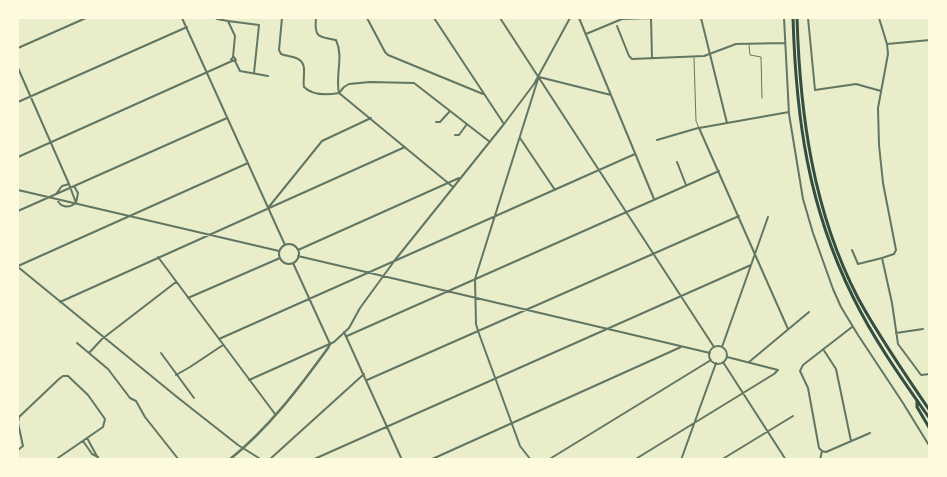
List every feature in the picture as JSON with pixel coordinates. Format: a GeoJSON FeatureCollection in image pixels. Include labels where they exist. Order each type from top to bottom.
{"type":"FeatureCollection","features":[{"type":"Feature","properties":{"kind":"main road"},"geometry":{"type":"LineString","coordinates":[[792,18],[798,111],[805,157],[820,216],[840,270],[853,298],[886,355],[930,419]]}},
{"type":"Feature","properties":{"kind":"main road"},"geometry":{"type":"LineString","coordinates":[[797,18],[803,111],[807,138],[814,177],[830,232],[844,268],[874,327],[930,411]]}},
{"type":"Feature","properties":{"kind":"main road"},"geometry":{"type":"LineString","coordinates":[[916,400],[917,407],[930,429]]}},
{"type":"Feature","properties":{"kind":"street"},"geometry":{"type":"LineString","coordinates":[[18,48],[86,18]]}},
{"type":"Feature","properties":{"kind":"street"},"geometry":{"type":"LineString","coordinates":[[182,18],[284,245]]}},
{"type":"Feature","properties":{"kind":"street"},"geometry":{"type":"LineString","coordinates":[[216,18],[259,25],[254,73]]}},
{"type":"Feature","properties":{"kind":"street"},"geometry":{"type":"LineString","coordinates":[[282,18],[279,50],[281,54],[302,62],[304,66],[304,87],[310,92],[320,94],[340,93]]}},
{"type":"Feature","properties":{"kind":"street"},"geometry":{"type":"LineString","coordinates":[[316,18],[316,34],[321,38],[336,40],[340,49],[337,84],[340,93],[453,187]]}},
{"type":"Feature","properties":{"kind":"street"},"geometry":{"type":"LineString","coordinates":[[367,18],[388,55],[483,94]]}},
{"type":"Feature","properties":{"kind":"street"},"geometry":{"type":"LineString","coordinates":[[434,18],[504,124]]}},
{"type":"Feature","properties":{"kind":"street"},"geometry":{"type":"LineString","coordinates":[[500,18],[714,347]]}},
{"type":"Feature","properties":{"kind":"street"},"geometry":{"type":"LineString","coordinates":[[249,380],[330,344],[344,332],[395,260],[526,96],[539,77],[568,18]]}},
{"type":"Feature","properties":{"kind":"street"},"geometry":{"type":"LineString","coordinates":[[579,18],[654,199]]}},
{"type":"Feature","properties":{"kind":"street"},"geometry":{"type":"LineString","coordinates":[[586,34],[622,19],[650,18],[652,58]]}},
{"type":"Feature","properties":{"kind":"street"},"geometry":{"type":"LineString","coordinates":[[700,18],[727,123]]}},
{"type":"Feature","properties":{"kind":"street"},"geometry":{"type":"LineString","coordinates":[[784,18],[789,112],[803,199],[832,289],[852,326],[930,447]]}},
{"type":"Feature","properties":{"kind":"street"},"geometry":{"type":"LineString","coordinates":[[808,18],[815,90],[858,84],[881,91]]}},
{"type":"Feature","properties":{"kind":"street"},"geometry":{"type":"LineString","coordinates":[[852,250],[858,264],[894,254],[896,250],[883,183],[878,108],[887,62],[887,44],[879,18]]}},
{"type":"Feature","properties":{"kind":"street"},"geometry":{"type":"LineString","coordinates":[[228,21],[234,36],[233,57],[235,58],[233,61],[240,71],[268,76]]}},
{"type":"Feature","properties":{"kind":"street"},"geometry":{"type":"LineString","coordinates":[[617,26],[632,59],[694,57],[710,55],[736,44],[785,43]]}},
{"type":"Feature","properties":{"kind":"street"},"geometry":{"type":"LineString","coordinates":[[18,102],[186,27]]}},
{"type":"Feature","properties":{"kind":"street"},"geometry":{"type":"LineString","coordinates":[[887,44],[930,40]]}},
{"type":"Feature","properties":{"kind":"street"},"geometry":{"type":"LineString","coordinates":[[18,157],[233,61]]}},
{"type":"Feature","properties":{"kind":"street"},"geometry":{"type":"LineString","coordinates":[[18,68],[76,203]]}},
{"type":"Feature","properties":{"kind":"street"},"geometry":{"type":"LineString","coordinates":[[539,77],[611,95]]}},
{"type":"Feature","properties":{"kind":"street"},"geometry":{"type":"LineString","coordinates":[[531,460],[520,446],[478,331],[476,324],[475,279],[539,77]]}},
{"type":"Feature","properties":{"kind":"street"},"geometry":{"type":"LineString","coordinates":[[340,93],[349,84],[370,82],[414,83],[490,142]]}},
{"type":"Feature","properties":{"kind":"street"},"geometry":{"type":"LineString","coordinates":[[526,96],[529,95],[532,99]]}},
{"type":"Feature","properties":{"kind":"street"},"geometry":{"type":"LineString","coordinates":[[436,122],[440,122],[450,111]]}},
{"type":"Feature","properties":{"kind":"street"},"geometry":{"type":"LineString","coordinates":[[657,140],[699,128],[789,112]]}},
{"type":"Feature","properties":{"kind":"street"},"geometry":{"type":"LineString","coordinates":[[18,211],[227,118]]}},
{"type":"Feature","properties":{"kind":"street"},"geometry":{"type":"LineString","coordinates":[[268,208],[322,141],[370,118]]}},
{"type":"Feature","properties":{"kind":"street"},"geometry":{"type":"LineString","coordinates":[[454,135],[459,135],[467,124]]}},
{"type":"Feature","properties":{"kind":"street"},"geometry":{"type":"LineString","coordinates":[[699,128],[788,329]]}},
{"type":"Feature","properties":{"kind":"street"},"geometry":{"type":"LineString","coordinates":[[520,138],[555,190]]}},
{"type":"Feature","properties":{"kind":"street"},"geometry":{"type":"LineString","coordinates":[[60,302],[405,147]]}},
{"type":"Feature","properties":{"kind":"street"},"geometry":{"type":"LineString","coordinates":[[219,339],[635,154]]}},
{"type":"Feature","properties":{"kind":"street"},"geometry":{"type":"LineString","coordinates":[[677,162],[686,185]]}},
{"type":"Feature","properties":{"kind":"street"},"geometry":{"type":"LineString","coordinates":[[248,163],[18,266],[104,338],[243,448],[262,460]]}},
{"type":"Feature","properties":{"kind":"street"},"geometry":{"type":"LineString","coordinates":[[347,336],[718,171]]}},
{"type":"Feature","properties":{"kind":"street"},"geometry":{"type":"LineString","coordinates":[[298,250],[461,177]]}},
{"type":"Feature","properties":{"kind":"street"},"geometry":{"type":"LineString","coordinates":[[56,194],[62,186],[69,184]]}},
{"type":"Feature","properties":{"kind":"street"},"geometry":{"type":"LineString","coordinates":[[57,199],[64,206],[72,206],[76,203],[78,193],[74,186]]}},
{"type":"Feature","properties":{"kind":"street"},"geometry":{"type":"LineString","coordinates":[[18,190],[279,251]]}},
{"type":"Feature","properties":{"kind":"street"},"geometry":{"type":"LineString","coordinates":[[275,198],[277,204]]}},
{"type":"Feature","properties":{"kind":"street"},"geometry":{"type":"LineString","coordinates":[[367,380],[739,216]]}},
{"type":"Feature","properties":{"kind":"street"},"geometry":{"type":"LineString","coordinates":[[722,347],[768,217]]}},
{"type":"Feature","properties":{"kind":"street"},"geometry":{"type":"LineString","coordinates":[[291,244],[298,250],[298,256],[293,263],[287,264],[280,258],[279,251],[284,245],[291,244]]}},
{"type":"Feature","properties":{"kind":"street"},"geometry":{"type":"LineString","coordinates":[[403,251],[406,254],[416,251]]}},
{"type":"Feature","properties":{"kind":"street"},"geometry":{"type":"LineString","coordinates":[[298,256],[710,353]]}},
{"type":"Feature","properties":{"kind":"street"},"geometry":{"type":"LineString","coordinates":[[158,257],[275,414]]}},
{"type":"Feature","properties":{"kind":"street"},"geometry":{"type":"LineString","coordinates":[[188,298],[280,258]]}},
{"type":"Feature","properties":{"kind":"street"},"geometry":{"type":"LineString","coordinates":[[882,258],[899,346],[921,375],[930,374]]}},
{"type":"Feature","properties":{"kind":"street"},"geometry":{"type":"LineString","coordinates":[[293,263],[330,344]]}},
{"type":"Feature","properties":{"kind":"street"},"geometry":{"type":"LineString","coordinates":[[312,460],[751,264]]}},
{"type":"Feature","properties":{"kind":"street"},"geometry":{"type":"LineString","coordinates":[[90,353],[104,338],[176,282]]}},
{"type":"Feature","properties":{"kind":"street"},"geometry":{"type":"LineString","coordinates":[[749,362],[809,312]]}},
{"type":"Feature","properties":{"kind":"street"},"geometry":{"type":"LineString","coordinates":[[820,460],[822,452],[819,448],[808,388],[800,371],[803,365],[852,326]]}},
{"type":"Feature","properties":{"kind":"street"},"geometry":{"type":"LineString","coordinates":[[896,334],[923,329]]}},
{"type":"Feature","properties":{"kind":"street"},"geometry":{"type":"LineString","coordinates":[[344,332],[402,460]]}},
{"type":"Feature","properties":{"kind":"street"},"geometry":{"type":"LineString","coordinates":[[77,343],[108,369],[130,398],[136,401],[145,417],[178,460]]}},
{"type":"Feature","properties":{"kind":"street"},"geometry":{"type":"LineString","coordinates":[[176,375],[190,368],[223,344]]}},
{"type":"Feature","properties":{"kind":"street"},"geometry":{"type":"LineString","coordinates":[[229,460],[243,448],[296,391],[330,344]]}},
{"type":"Feature","properties":{"kind":"street"},"geometry":{"type":"LineString","coordinates":[[430,460],[682,347]]}},
{"type":"Feature","properties":{"kind":"street"},"geometry":{"type":"LineString","coordinates":[[714,347],[722,347],[727,352],[724,362]]}},
{"type":"Feature","properties":{"kind":"street"},"geometry":{"type":"LineString","coordinates":[[711,360],[710,353],[714,347]]}},
{"type":"Feature","properties":{"kind":"street"},"geometry":{"type":"LineString","coordinates":[[824,349],[836,369],[851,441]]}},
{"type":"Feature","properties":{"kind":"street"},"geometry":{"type":"LineString","coordinates":[[161,353],[194,398]]}},
{"type":"Feature","properties":{"kind":"street"},"geometry":{"type":"LineString","coordinates":[[634,460],[778,370],[727,357]]}},
{"type":"Feature","properties":{"kind":"street"},"geometry":{"type":"LineString","coordinates":[[711,360],[716,363],[724,362]]}},
{"type":"Feature","properties":{"kind":"street"},"geometry":{"type":"LineString","coordinates":[[548,460],[711,360]]}},
{"type":"Feature","properties":{"kind":"street"},"geometry":{"type":"LineString","coordinates":[[724,362],[786,460]]}},
{"type":"Feature","properties":{"kind":"street"},"geometry":{"type":"LineString","coordinates":[[681,460],[716,363]]}},
{"type":"Feature","properties":{"kind":"street"},"geometry":{"type":"LineString","coordinates":[[269,460],[364,374]]}},
{"type":"Feature","properties":{"kind":"street"},"geometry":{"type":"LineString","coordinates":[[18,450],[23,446],[18,429],[19,417],[59,379],[68,376],[88,395],[105,419],[103,427],[55,460]]}},
{"type":"Feature","properties":{"kind":"street"},"geometry":{"type":"LineString","coordinates":[[721,460],[792,416]]}},
{"type":"Feature","properties":{"kind":"street"},"geometry":{"type":"LineString","coordinates":[[822,452],[870,433]]}},
{"type":"Feature","properties":{"kind":"street"},"geometry":{"type":"LineString","coordinates":[[87,438],[99,458]]}},
{"type":"Feature","properties":{"kind":"street"},"geometry":{"type":"LineString","coordinates":[[83,441],[92,454],[99,458]]}},
{"type":"Feature","properties":{"kind":"lane"},"geometry":{"type":"LineString","coordinates":[[749,44],[750,55],[761,57],[762,98]]}},
{"type":"Feature","properties":{"kind":"lane"},"geometry":{"type":"LineString","coordinates":[[694,57],[696,122],[699,128]]}}]}
